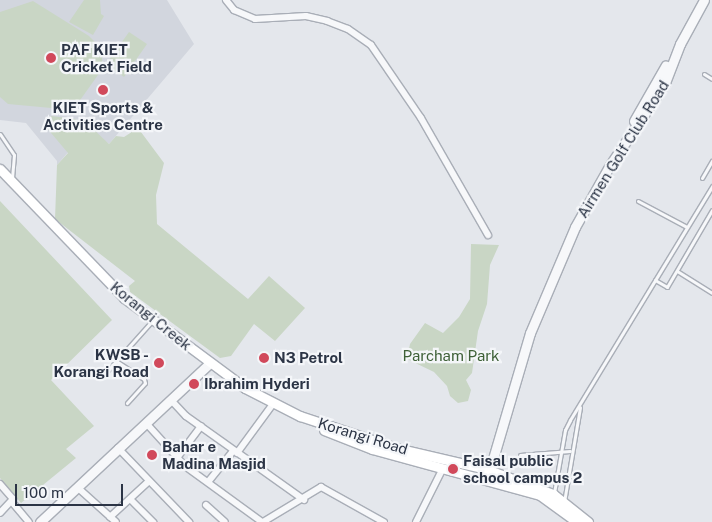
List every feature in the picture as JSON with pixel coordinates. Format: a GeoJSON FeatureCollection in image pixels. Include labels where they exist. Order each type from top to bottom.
{"type":"FeatureCollection","features":[{"type":"Feature","properties":{"kind":"main road","name":"Korangi Creek"},"geometry":{"type":"LineString","coordinates":[[0,169],[124,298],[210,363],[272,404],[300,416]]}},
{"type":"Feature","properties":{"kind":"main road","name":"Korangi Road"},"geometry":{"type":"LineString","coordinates":[[300,416],[390,446],[487,474],[552,498],[588,522]]}},
{"type":"Feature","properties":{"kind":"main road","name":"Korangi Road"},"geometry":{"type":"LineString","coordinates":[[300,416],[319,428],[364,446],[442,468],[487,474]]}},
{"type":"Feature","properties":{"kind":"main road","name":"Korangi Road"},"geometry":{"type":"LineString","coordinates":[[566,507],[577,522]]}},
{"type":"Feature","properties":{"kind":"street"},"geometry":{"type":"LineString","coordinates":[[226,0],[234,10],[255,19],[306,16],[327,21],[348,29],[371,45],[421,118],[488,235]]}},
{"type":"Feature","properties":{"kind":"street","name":"Airmen Golf Club Road"},"geometry":{"type":"LineString","coordinates":[[487,474],[526,331],[570,224],[606,161],[644,107],[698,0]]}},
{"type":"Feature","properties":{"kind":"street","name":"Airmen Golf Club Road"},"geometry":{"type":"LineString","coordinates":[[487,474],[530,333],[574,227],[610,165],[661,90],[680,44],[704,0]]}},
{"type":"Feature","properties":{"kind":"street"},"geometry":{"type":"LineString","coordinates":[[40,522],[210,363]]}},
{"type":"Feature","properties":{"kind":"street"},"geometry":{"type":"LineString","coordinates":[[172,400],[201,426],[235,452],[304,500]]}},
{"type":"Feature","properties":{"kind":"street"},"geometry":{"type":"LineString","coordinates":[[208,482],[235,452],[272,404]]}},
{"type":"Feature","properties":{"kind":"street"},"geometry":{"type":"LineString","coordinates":[[146,423],[177,458],[263,522],[323,488],[384,522]]}},
{"type":"Feature","properties":{"kind":"street"},"geometry":{"type":"LineString","coordinates":[[177,458],[201,426]]}},
{"type":"Feature","properties":{"kind":"street"},"geometry":{"type":"LineString","coordinates":[[118,448],[184,521]]}},
{"type":"Feature","properties":{"kind":"street"},"geometry":{"type":"LineString","coordinates":[[416,522],[442,468]]}},
{"type":"Feature","properties":{"kind":"street"},"geometry":{"type":"LineString","coordinates":[[77,487],[114,520],[130,499],[148,482]]}},
{"type":"Feature","properties":{"kind":"street"},"geometry":{"type":"LineString","coordinates":[[0,484],[12,495],[12,502],[29,522]]}},
{"type":"Feature","properties":{"kind":"street"},"geometry":{"type":"LineString","coordinates":[[130,499],[153,522]]}},
{"type":"Feature","properties":{"kind":"street"},"geometry":{"type":"LineString","coordinates":[[0,513],[12,502]]}},
{"type":"Feature","properties":{"kind":"street"},"geometry":{"type":"LineString","coordinates":[[206,505],[225,522]]}},
{"type":"Feature","properties":{"kind":"street"},"geometry":{"type":"LineString","coordinates":[[563,522],[566,507]]}},
{"type":"Feature","properties":{"kind":"lane"},"geometry":{"type":"LineString","coordinates":[[704,74],[712,79]]}},
{"type":"Feature","properties":{"kind":"lane"},"geometry":{"type":"LineString","coordinates":[[0,134],[14,155],[11,181]]}},
{"type":"Feature","properties":{"kind":"lane"},"geometry":{"type":"LineString","coordinates":[[702,178],[712,162]]}},
{"type":"Feature","properties":{"kind":"lane"},"geometry":{"type":"LineString","coordinates":[[552,498],[565,430],[712,186]]}},
{"type":"Feature","properties":{"kind":"lane"},"geometry":{"type":"LineString","coordinates":[[638,201],[686,227]]}},
{"type":"Feature","properties":{"kind":"lane"},"geometry":{"type":"LineString","coordinates":[[655,280],[667,287],[712,210]]}},
{"type":"Feature","properties":{"kind":"lane"},"geometry":{"type":"LineString","coordinates":[[677,271],[712,293]]}},
{"type":"Feature","properties":{"kind":"lane"},"geometry":{"type":"LineString","coordinates":[[102,377],[152,320]]}},
{"type":"Feature","properties":{"kind":"lane"},"geometry":{"type":"LineString","coordinates":[[116,361],[144,379],[145,383],[127,403]]}},
{"type":"Feature","properties":{"kind":"lane"},"geometry":{"type":"LineString","coordinates":[[566,507],[570,451],[581,404]]}},
{"type":"Feature","properties":{"kind":"lane"},"geometry":{"type":"LineString","coordinates":[[520,455],[570,451]]}},
{"type":"Feature","properties":{"kind":"shaded area"},"geometry":{"type":"Polygon","coordinates":[[[0,0],[167,0],[194,44],[109,144],[89,128],[57,165],[57,161],[26,123],[0,120],[0,0]]]}},
{"type":"Feature","properties":{"kind":"green space"},"geometry":{"type":"Polygon","coordinates":[[[84,0],[100,0],[101,14],[104,16],[93,35],[69,22],[84,0]]]}},
{"type":"Feature","properties":{"kind":"green space","name":"PAF KIET Cricket Field"},"geometry":{"type":"Polygon","coordinates":[[[33,1],[89,36],[101,48],[103,68],[73,110],[8,104],[0,97],[0,12],[33,1]]]}},
{"type":"Feature","properties":{"kind":"green space"},"geometry":{"type":"Polygon","coordinates":[[[129,32],[147,44],[124,77],[106,64],[129,32]]]}},
{"type":"Feature","properties":{"kind":"green space"},"geometry":{"type":"Polygon","coordinates":[[[51,116],[75,119],[91,127],[109,144],[116,136],[124,137],[138,128],[164,163],[156,195],[157,224],[248,299],[269,276],[305,308],[275,341],[254,324],[231,356],[220,358],[130,292],[129,286],[135,281],[55,219],[57,165],[68,153],[46,127],[51,116]]]}},
{"type":"Feature","properties":{"kind":"green space"},"geometry":{"type":"Polygon","coordinates":[[[0,201],[112,320],[51,380],[94,426],[66,449],[76,458],[21,503],[0,478],[0,201]]]}},
{"type":"Feature","properties":{"kind":"green space","name":"Parcham Park"},"geometry":{"type":"Polygon","coordinates":[[[471,244],[499,245],[490,265],[487,304],[478,331],[472,373],[466,380],[471,390],[468,401],[458,403],[450,396],[447,386],[434,372],[407,359],[410,344],[425,323],[443,333],[459,317],[470,299],[471,244]]]}},
{"type":"Feature","properties":{"kind":"place","name":"PAF KIET Cricket Field"},"geometry":{"type":"Point","coordinates":[51,58]}},
{"type":"Feature","properties":{"kind":"place","name":"KIET Sports & Activities Centre"},"geometry":{"type":"Point","coordinates":[103,90]}},
{"type":"Feature","properties":{"kind":"place","name":"N3 Petrol"},"geometry":{"type":"Point","coordinates":[264,358]}},
{"type":"Feature","properties":{"kind":"place","name":"KWSB - Korangi Road"},"geometry":{"type":"Point","coordinates":[159,363]}},
{"type":"Feature","properties":{"kind":"place","name":"Ibrahim Hyderi"},"geometry":{"type":"Point","coordinates":[194,384]}},
{"type":"Feature","properties":{"kind":"place","name":"Bahar e Madina Masjid"},"geometry":{"type":"Point","coordinates":[152,455]}},
{"type":"Feature","properties":{"kind":"place","name":"Faisal public school campus 2"},"geometry":{"type":"Point","coordinates":[453,469]}}]}
